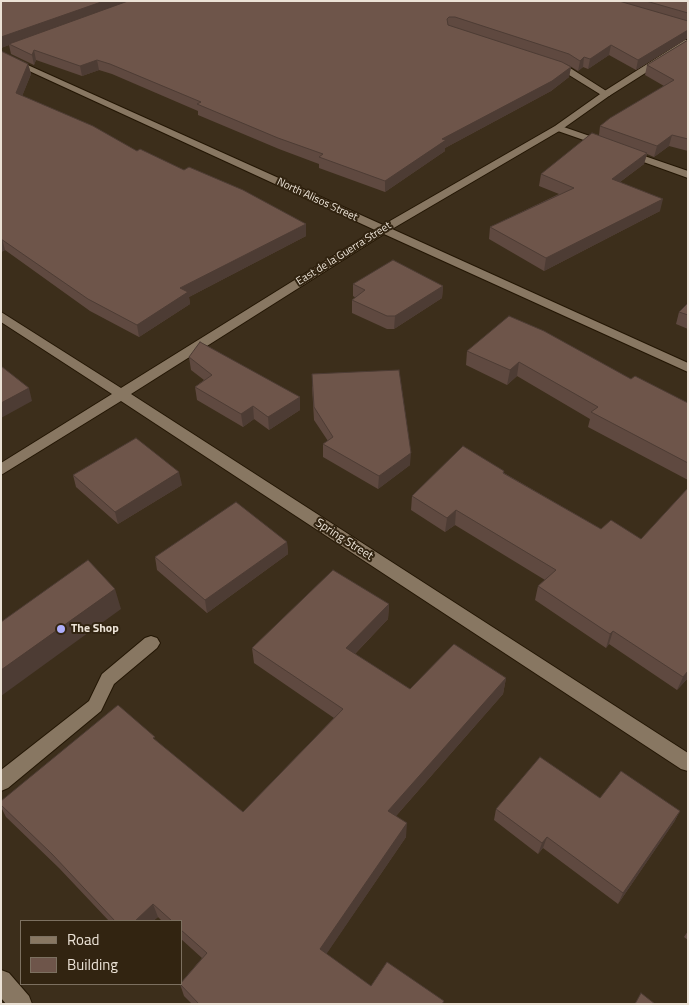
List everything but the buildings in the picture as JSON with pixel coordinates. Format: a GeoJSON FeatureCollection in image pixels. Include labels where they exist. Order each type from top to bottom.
{"type":"FeatureCollection","features":[{"type":"Feature","properties":{"kind":"street","name":"East de la Guerra Street"},"geometry":{"type":"LineString","coordinates":[[1,470],[382,230],[558,128],[606,94],[688,42]]}},
{"type":"Feature","properties":{"kind":"street","name":"North Alisos Street"},"geometry":{"type":"LineString","coordinates":[[4,53],[382,230],[688,368]]}},
{"type":"Feature","properties":{"kind":"street"},"geometry":{"type":"LineString","coordinates":[[547,63],[564,68],[606,94]]}},
{"type":"Feature","properties":{"kind":"street"},"geometry":{"type":"LineString","coordinates":[[558,128],[688,176]]}},
{"type":"Feature","properties":{"kind":"street","name":"Spring Street"},"geometry":{"type":"LineString","coordinates":[[1,316],[688,763]]}},
{"type":"Feature","properties":{"kind":"street"},"geometry":{"type":"LineString","coordinates":[[1,782],[95,706],[108,678],[151,643]]}},
{"type":"Feature","properties":{"kind":"street"},"geometry":{"type":"LineString","coordinates":[[1,981],[21,1004]]}},
{"type":"Feature","properties":{"kind":"place","name":"The Shop"},"geometry":{"type":"Point","coordinates":[61,629]}}]}
